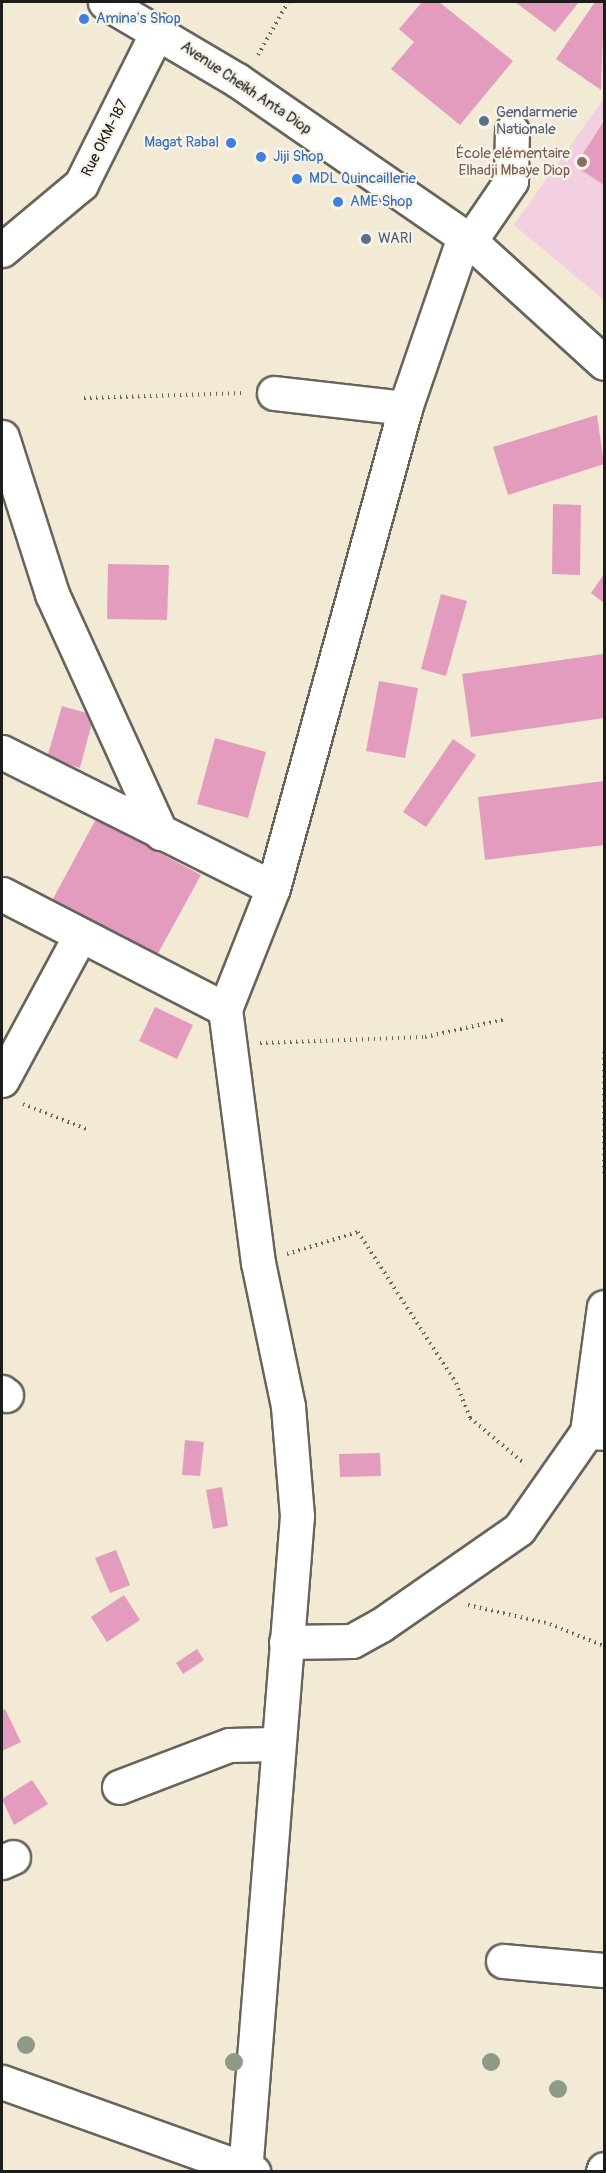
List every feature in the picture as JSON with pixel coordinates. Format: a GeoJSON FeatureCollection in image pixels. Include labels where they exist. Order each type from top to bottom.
{"type":"FeatureCollection","features":[{"type":"Feature","properties":{"kind":"street","name":"Avenue Cheikh Anta Diop"},"geometry":{"type":"LineString","coordinates":[[105,2],[158,30],[237,80],[467,239],[604,363]]}},
{"type":"Feature","properties":{"kind":"street","name":"Rue OKM-187"},"geometry":{"type":"LineString","coordinates":[[2,250],[81,183],[158,30]]}},
{"type":"Feature","properties":{"kind":"street"},"geometry":{"type":"LineString","coordinates":[[2,2082],[248,2171],[272,1875],[276,1744],[297,1516],[288,1406],[258,1263],[225,1043],[225,1009],[273,888],[405,408],[467,239],[511,181],[512,131]]}},
{"type":"Feature","properties":{"kind":"street"},"geometry":{"type":"LineString","coordinates":[[274,393],[405,408]]}},
{"type":"Feature","properties":{"kind":"street"},"geometry":{"type":"LineString","coordinates":[[2,436],[52,594],[161,833]]}},
{"type":"Feature","properties":{"kind":"street"},"geometry":{"type":"LineString","coordinates":[[2,752],[273,888]]}},
{"type":"Feature","properties":{"kind":"street"},"geometry":{"type":"LineString","coordinates":[[2,894],[225,1009]]}},
{"type":"Feature","properties":{"kind":"street"},"geometry":{"type":"LineString","coordinates":[[10,1091],[80,936]]}},
{"type":"Feature","properties":{"kind":"street"},"geometry":{"type":"LineString","coordinates":[[286,1642],[352,1641],[381,1625],[519,1529],[547,1489],[596,1432],[604,1306]]}},
{"type":"Feature","properties":{"kind":"street"},"geometry":{"type":"LineString","coordinates":[[119,1787],[220,1748],[276,1744]]}},
{"type":"Feature","properties":{"kind":"street"},"geometry":{"type":"LineString","coordinates":[[503,1961],[604,1970]]}},
{"type":"Feature","properties":{"kind":"path"},"geometry":{"type":"LineString","coordinates":[[237,80],[266,46],[288,2]]}},
{"type":"Feature","properties":{"kind":"path"},"geometry":{"type":"LineString","coordinates":[[84,398],[274,393]]}},
{"type":"Feature","properties":{"kind":"path"},"geometry":{"type":"LineString","coordinates":[[225,1043],[343,1044],[425,1037],[506,1019]]}},
{"type":"Feature","properties":{"kind":"path"},"geometry":{"type":"LineString","coordinates":[[604,1052],[604,1175]]}},
{"type":"Feature","properties":{"kind":"path"},"geometry":{"type":"LineString","coordinates":[[10,1091],[90,1130]]}},
{"type":"Feature","properties":{"kind":"path"},"geometry":{"type":"LineString","coordinates":[[258,1263],[358,1232],[386,1282],[439,1355],[470,1418],[511,1447],[547,1489]]}},
{"type":"Feature","properties":{"kind":"path"},"geometry":{"type":"LineString","coordinates":[[465,1604],[550,1623],[604,1646]]}},
{"type":"Feature","properties":{"kind":"shaded area","name":"École elémentaire Elhadji Mbaye Diop"},"geometry":{"type":"Polygon","coordinates":[[[604,98],[604,300],[514,225],[604,98]]]}},
{"type":"Feature","properties":{"kind":"building"},"geometry":{"type":"Polygon","coordinates":[[[422,2],[439,2],[513,61],[460,125],[391,69],[414,42],[399,29],[422,2]]]}},
{"type":"Feature","properties":{"kind":"building"},"geometry":{"type":"Polygon","coordinates":[[[515,2],[579,2],[555,32],[515,2]]]}},
{"type":"Feature","properties":{"kind":"building"},"geometry":{"type":"Polygon","coordinates":[[[595,2],[604,2],[601,90],[556,59],[595,2]]]}},
{"type":"Feature","properties":{"kind":"building"},"geometry":{"type":"Polygon","coordinates":[[[604,121],[604,185],[575,166],[604,121]]]}},
{"type":"Feature","properties":{"kind":"building"},"geometry":{"type":"Polygon","coordinates":[[[597,415],[604,464],[508,495],[493,447],[597,415]]]}},
{"type":"Feature","properties":{"kind":"building"},"geometry":{"type":"Polygon","coordinates":[[[553,504],[581,505],[580,575],[552,574],[553,504]]]}},
{"type":"Feature","properties":{"kind":"building"},"geometry":{"type":"Polygon","coordinates":[[[108,564],[169,565],[167,620],[107,619],[108,564]]]}},
{"type":"Feature","properties":{"kind":"building"},"geometry":{"type":"Polygon","coordinates":[[[604,574],[604,603],[591,593],[604,574]]]}},
{"type":"Feature","properties":{"kind":"building"},"geometry":{"type":"Polygon","coordinates":[[[441,594],[467,601],[446,676],[421,669],[441,594]]]}},
{"type":"Feature","properties":{"kind":"building"},"geometry":{"type":"Polygon","coordinates":[[[604,654],[604,718],[471,737],[462,674],[604,654]]]}},
{"type":"Feature","properties":{"kind":"building"},"geometry":{"type":"Polygon","coordinates":[[[379,681],[418,688],[405,758],[366,751],[379,681]]]}},
{"type":"Feature","properties":{"kind":"building"},"geometry":{"type":"Polygon","coordinates":[[[62,706],[94,715],[80,768],[47,758],[62,706]]]}},
{"type":"Feature","properties":{"kind":"building"},"geometry":{"type":"Polygon","coordinates":[[[215,738],[266,752],[248,818],[197,804],[215,738]]]}},
{"type":"Feature","properties":{"kind":"building"},"geometry":{"type":"Polygon","coordinates":[[[453,739],[476,755],[426,827],[403,812],[453,739]]]}},
{"type":"Feature","properties":{"kind":"building"},"geometry":{"type":"Polygon","coordinates":[[[604,781],[604,845],[485,860],[478,797],[604,781]]]}},
{"type":"Feature","properties":{"kind":"building"},"geometry":{"type":"Polygon","coordinates":[[[96,819],[201,875],[151,966],[47,910],[96,819]]]}},
{"type":"Feature","properties":{"kind":"building"},"geometry":{"type":"Polygon","coordinates":[[[155,1007],[193,1025],[177,1059],[139,1041],[155,1007]]]}},
{"type":"Feature","properties":{"kind":"building"},"geometry":{"type":"Polygon","coordinates":[[[185,1440],[204,1442],[200,1476],[182,1475],[185,1440]]]}},
{"type":"Feature","properties":{"kind":"building"},"geometry":{"type":"Polygon","coordinates":[[[380,1453],[381,1476],[340,1477],[339,1454],[380,1453]]]}},
{"type":"Feature","properties":{"kind":"building"},"geometry":{"type":"Polygon","coordinates":[[[222,1487],[228,1526],[213,1529],[206,1490],[222,1487]]]}},
{"type":"Feature","properties":{"kind":"building"},"geometry":{"type":"Polygon","coordinates":[[[116,1550],[130,1585],[110,1593],[95,1558],[116,1550]]]}},
{"type":"Feature","properties":{"kind":"building"},"geometry":{"type":"Polygon","coordinates":[[[124,1595],[140,1620],[107,1642],[91,1617],[124,1595]]]}},
{"type":"Feature","properties":{"kind":"building"},"geometry":{"type":"Polygon","coordinates":[[[197,1649],[204,1660],[183,1674],[176,1663],[197,1649]]]}},
{"type":"Feature","properties":{"kind":"building"},"geometry":{"type":"Polygon","coordinates":[[[5,1709],[21,1742],[2,1751],[2,1711],[5,1709]]]}},
{"type":"Feature","properties":{"kind":"building"},"geometry":{"type":"Polygon","coordinates":[[[32,1780],[48,1804],[14,1825],[2,1799],[32,1780]]]}},
{"type":"Feature","properties":{"kind":"place","name":"Amina's Shop"},"geometry":{"type":"Point","coordinates":[84,19]}},
{"type":"Feature","properties":{"kind":"place","name":"Gendarmerie Nationale"},"geometry":{"type":"Point","coordinates":[484,121]}},
{"type":"Feature","properties":{"kind":"place","name":"Magat Rabal"},"geometry":{"type":"Point","coordinates":[231,143]}},
{"type":"Feature","properties":{"kind":"place","name":"Jiji Shop"},"geometry":{"type":"Point","coordinates":[261,157]}},
{"type":"Feature","properties":{"kind":"place","name":"École elémentaire Elhadji Mbaye Diop"},"geometry":{"type":"Point","coordinates":[582,162]}},
{"type":"Feature","properties":{"kind":"place","name":"MDL Quincaillerie"},"geometry":{"type":"Point","coordinates":[297,179]}},
{"type":"Feature","properties":{"kind":"place","name":"AME Shop"},"geometry":{"type":"Point","coordinates":[338,202]}},
{"type":"Feature","properties":{"kind":"place","name":"WARI"},"geometry":{"type":"Point","coordinates":[366,239]}}]}
